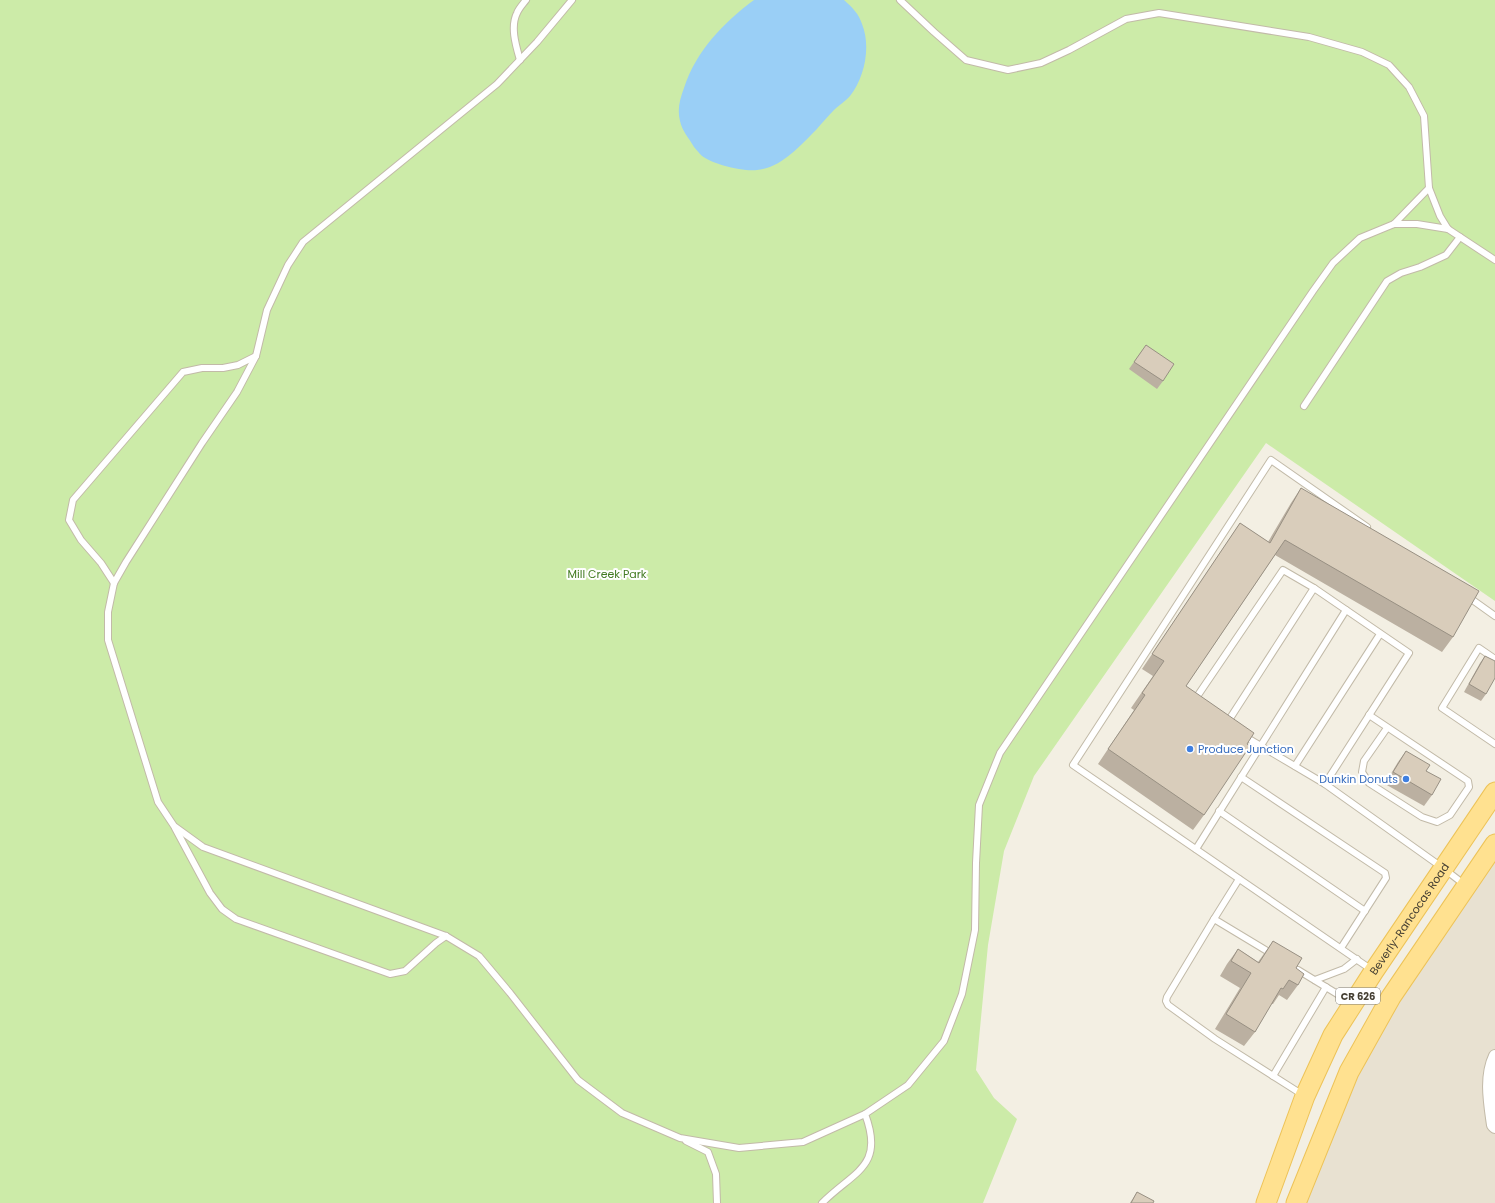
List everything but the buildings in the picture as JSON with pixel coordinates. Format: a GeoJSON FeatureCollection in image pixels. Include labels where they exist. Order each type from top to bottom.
{"type":"FeatureCollection","features":[{"type":"Feature","properties":{"kind":"main road","name":"Beverly-Rancocas Road"},"geometry":{"type":"LineString","coordinates":[[1266,1203],[1305,1096],[1333,1035],[1374,971],[1495,792]]}},
{"type":"Feature","properties":{"kind":"main road","name":"CR 626"},"geometry":{"type":"LineString","coordinates":[[1296,1203],[1349,1072],[1392,997],[1495,844]]}},
{"type":"Feature","properties":{"kind":"street"},"geometry":{"type":"LineString","coordinates":[[1495,1056],[1490,1076],[1489,1097],[1495,1127]]}},
{"type":"Feature","properties":{"kind":"lane"},"geometry":{"type":"LineString","coordinates":[[520,60],[514,30],[516,14],[526,0]]}},
{"type":"Feature","properties":{"kind":"lane"},"geometry":{"type":"LineString","coordinates":[[446,936],[405,971],[390,974],[236,919],[222,909],[210,893],[174,826],[158,802],[108,640],[108,612],[114,583],[126,562],[202,443],[238,392],[256,356],[267,310],[288,265],[303,242],[498,84],[572,0]]}},
{"type":"Feature","properties":{"kind":"lane"},"geometry":{"type":"LineString","coordinates":[[900,0],[966,60],[1008,70],[1041,63],[1069,50],[1126,19],[1159,13],[1309,36],[1362,52],[1389,64],[1409,87],[1424,116],[1428,188],[1440,216],[1448,228],[1495,260]]}},
{"type":"Feature","properties":{"kind":"lane"},"geometry":{"type":"LineString","coordinates":[[1394,224],[1428,188]]}},
{"type":"Feature","properties":{"kind":"lane"},"geometry":{"type":"LineString","coordinates":[[680,1138],[739,1148],[803,1142],[865,1114],[908,1085],[944,1041],[962,994],[975,930],[979,805],[1000,753],[1329,268],[1360,238],[1394,224],[1417,224],[1448,228]]}},
{"type":"Feature","properties":{"kind":"lane"},"geometry":{"type":"LineString","coordinates":[[1304,406],[1387,281],[1401,273],[1420,267],[1446,255],[1460,237]]}},
{"type":"Feature","properties":{"kind":"lane"},"geometry":{"type":"LineString","coordinates":[[114,583],[101,563],[81,540],[69,520],[73,500],[183,372],[202,368],[223,368],[238,365],[256,356]]}},
{"type":"Feature","properties":{"kind":"lane"},"geometry":{"type":"LineString","coordinates":[[1374,531],[1271,460],[1073,765],[1374,971]]}},
{"type":"Feature","properties":{"kind":"lane"},"geometry":{"type":"LineString","coordinates":[[1201,706],[1194,701],[1283,570],[1314,588],[1409,653],[1325,784]]}},
{"type":"Feature","properties":{"kind":"lane"},"geometry":{"type":"LineString","coordinates":[[1232,728],[1314,588]]}},
{"type":"Feature","properties":{"kind":"lane"},"geometry":{"type":"LineString","coordinates":[[1463,593],[1495,616]]}},
{"type":"Feature","properties":{"kind":"lane"},"geometry":{"type":"LineString","coordinates":[[1196,849],[1346,610]]}},
{"type":"Feature","properties":{"kind":"lane"},"geometry":{"type":"LineString","coordinates":[[1295,766],[1380,634]]}},
{"type":"Feature","properties":{"kind":"lane"},"geometry":{"type":"LineString","coordinates":[[1495,659],[1479,648],[1442,708],[1495,744]]}},
{"type":"Feature","properties":{"kind":"lane"},"geometry":{"type":"LineString","coordinates":[[1369,716],[1388,728],[1468,781],[1469,787],[1450,815],[1437,822],[1422,817],[1369,783],[1362,772],[1364,761],[1388,728]]}},
{"type":"Feature","properties":{"kind":"lane"},"geometry":{"type":"LineString","coordinates":[[1220,720],[1325,784],[1466,886]]}},
{"type":"Feature","properties":{"kind":"lane"},"geometry":{"type":"LineString","coordinates":[[1241,777],[1387,875],[1341,948]]}},
{"type":"Feature","properties":{"kind":"lane"},"geometry":{"type":"LineString","coordinates":[[1219,811],[1365,911]]}},
{"type":"Feature","properties":{"kind":"lane"},"geometry":{"type":"LineString","coordinates":[[174,826],[202,847],[446,936],[479,956],[578,1080],[622,1113],[708,1152],[716,1174],[716,1203]]}},
{"type":"Feature","properties":{"kind":"lane"},"geometry":{"type":"LineString","coordinates":[[1239,879],[1166,997],[1166,1001],[1168,1005],[1215,1039],[1305,1096]]}},
{"type":"Feature","properties":{"kind":"lane"},"geometry":{"type":"LineString","coordinates":[[1214,919],[1274,956]]}},
{"type":"Feature","properties":{"kind":"lane"},"geometry":{"type":"LineString","coordinates":[[1315,980],[1344,969],[1357,959]]}},
{"type":"Feature","properties":{"kind":"lane"},"geometry":{"type":"LineString","coordinates":[[1295,968],[1353,1004]]}},
{"type":"Feature","properties":{"kind":"lane"},"geometry":{"type":"LineString","coordinates":[[1273,1076],[1326,987]]}},
{"type":"Feature","properties":{"kind":"lane"},"geometry":{"type":"LineString","coordinates":[[822,1203],[855,1176],[871,1154],[871,1130],[865,1114]]}},
{"type":"Feature","properties":{"kind":"shaded area"},"geometry":{"type":"Polygon","coordinates":[[[1495,844],[1495,1203],[1297,1203],[1349,1072],[1495,844]]]}},
{"type":"Feature","properties":{"kind":"green space","name":"Mill Creek Park"},"geometry":{"type":"Polygon","coordinates":[[[0,0],[1495,0],[1495,601],[1266,443],[1034,776],[1004,851],[988,945],[976,1070],[994,1098],[1017,1119],[983,1203],[0,1203],[0,0]]]}},
{"type":"Feature","properties":{"kind":"water"},"geometry":{"type":"Polygon","coordinates":[[[754,0],[844,0],[850,5],[861,20],[865,33],[866,51],[863,71],[855,88],[848,98],[834,110],[803,143],[790,155],[774,165],[757,170],[744,170],[719,164],[704,158],[700,154],[681,125],[679,117],[679,104],[689,75],[703,50],[721,28],[754,0]]]}},
{"type":"Feature","properties":{"kind":"place","name":"Produce Junction"},"geometry":{"type":"Point","coordinates":[1190,749]}},
{"type":"Feature","properties":{"kind":"place","name":"Dunkin Donuts"},"geometry":{"type":"Point","coordinates":[1406,779]}}]}
